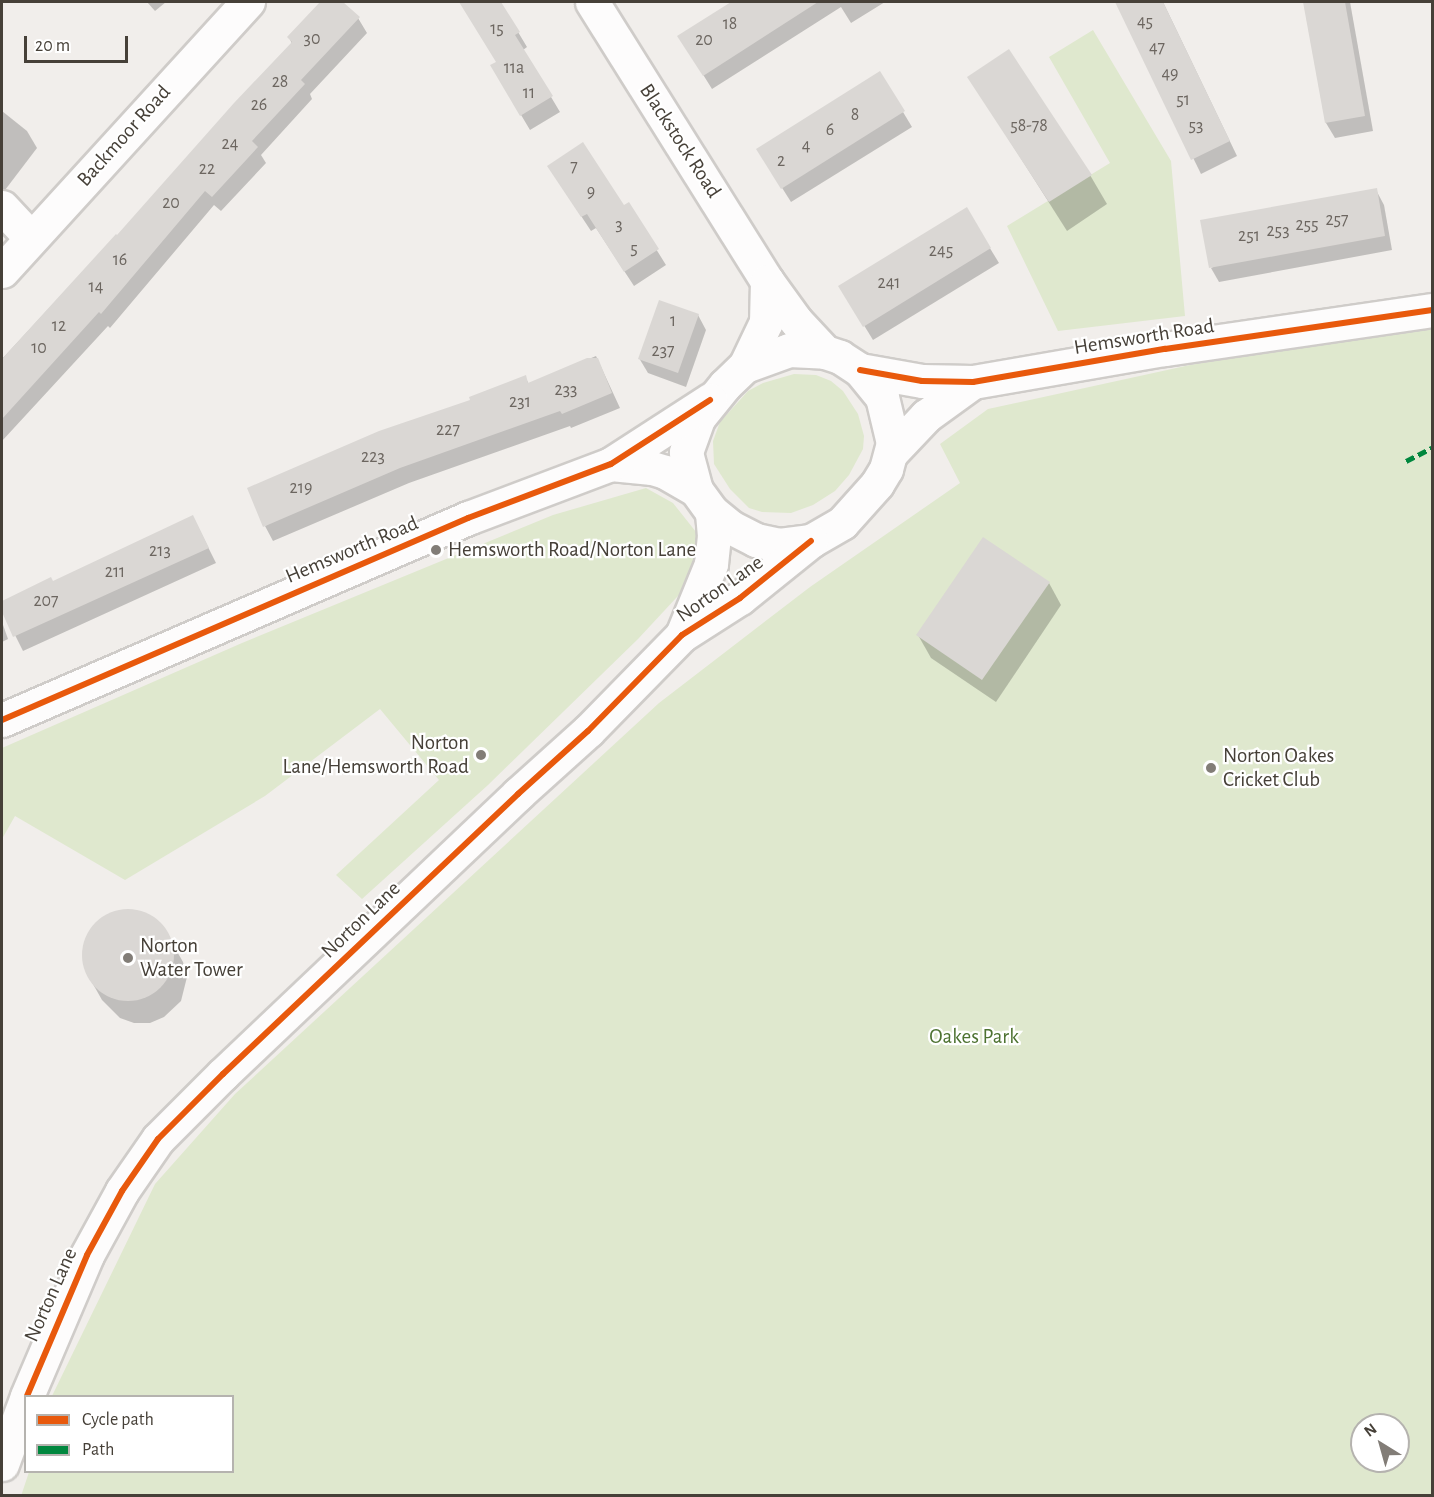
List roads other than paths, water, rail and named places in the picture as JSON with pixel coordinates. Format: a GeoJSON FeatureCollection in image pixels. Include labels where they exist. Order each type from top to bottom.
{"type":"FeatureCollection","features":[{"type":"Feature","properties":{"kind":"street","name":"Backmoor Road"},"geometry":{"type":"LineString","coordinates":[[2,272],[248,2]]}},
{"type":"Feature","properties":{"kind":"street","name":"Blackstock Road"},"geometry":{"type":"LineString","coordinates":[[591,2],[767,281],[790,314],[825,352]]}},
{"type":"Feature","properties":{"kind":"street"},"geometry":{"type":"LineString","coordinates":[[2,207],[31,238]]}},
{"type":"Feature","properties":{"kind":"street"},"geometry":{"type":"LineString","coordinates":[[745,366],[789,350],[825,352],[840,357],[860,370],[882,397],[892,430],[892,452],[878,484],[842,523],[812,541],[779,544],[756,540],[732,528],[704,501],[686,452],[699,417],[710,400],[745,366],[766,322],[767,281]]}},
{"type":"Feature","properties":{"kind":"street","name":"Hemsworth Road"},"geometry":{"type":"LineString","coordinates":[[860,370],[922,381],[974,382],[1165,349],[1432,310]]}},
{"type":"Feature","properties":{"kind":"street","name":"Hemsworth Road"},"geometry":{"type":"LineString","coordinates":[[892,452],[926,416],[974,382]]}},
{"type":"Feature","properties":{"kind":"street","name":"Hemsworth Road"},"geometry":{"type":"LineString","coordinates":[[2,720],[468,518],[611,464],[710,400]]}},
{"type":"Feature","properties":{"kind":"street","name":"Hemsworth Road"},"geometry":{"type":"LineString","coordinates":[[611,464],[652,468],[704,501]]}},
{"type":"Feature","properties":{"kind":"street","name":"Norton Lane"},"geometry":{"type":"LineString","coordinates":[[682,636],[711,564],[714,536],[704,501]]}},
{"type":"Feature","properties":{"kind":"street","name":"Norton Lane"},"geometry":{"type":"LineString","coordinates":[[27,1395],[87,1255],[122,1191],[158,1139],[318,984],[588,731],[682,636],[740,598],[812,541]]}},
{"type":"Feature","properties":{"kind":"street","name":"Norton Lane"},"geometry":{"type":"LineString","coordinates":[[2,1464],[24,1404]]}},
{"type":"Feature","properties":{"kind":"place","name":"Hemsworth Road/Norton Lane"},"geometry":{"type":"Point","coordinates":[436,550]}},
{"type":"Feature","properties":{"kind":"place","name":"Norton Lane/Hemsworth Road"},"geometry":{"type":"Point","coordinates":[481,755]}},
{"type":"Feature","properties":{"kind":"place","name":"Norton Oakes Cricket Club"},"geometry":{"type":"Point","coordinates":[1211,768]}},
{"type":"Feature","properties":{"kind":"place","name":"Norton Water Tower"},"geometry":{"type":"Point","coordinates":[128,958]}},
{"type":"Feature","properties":{"kind":"park label","name":"Oakes Park"},"geometry":{"type":"Point","coordinates":[974,1037]}}]}
